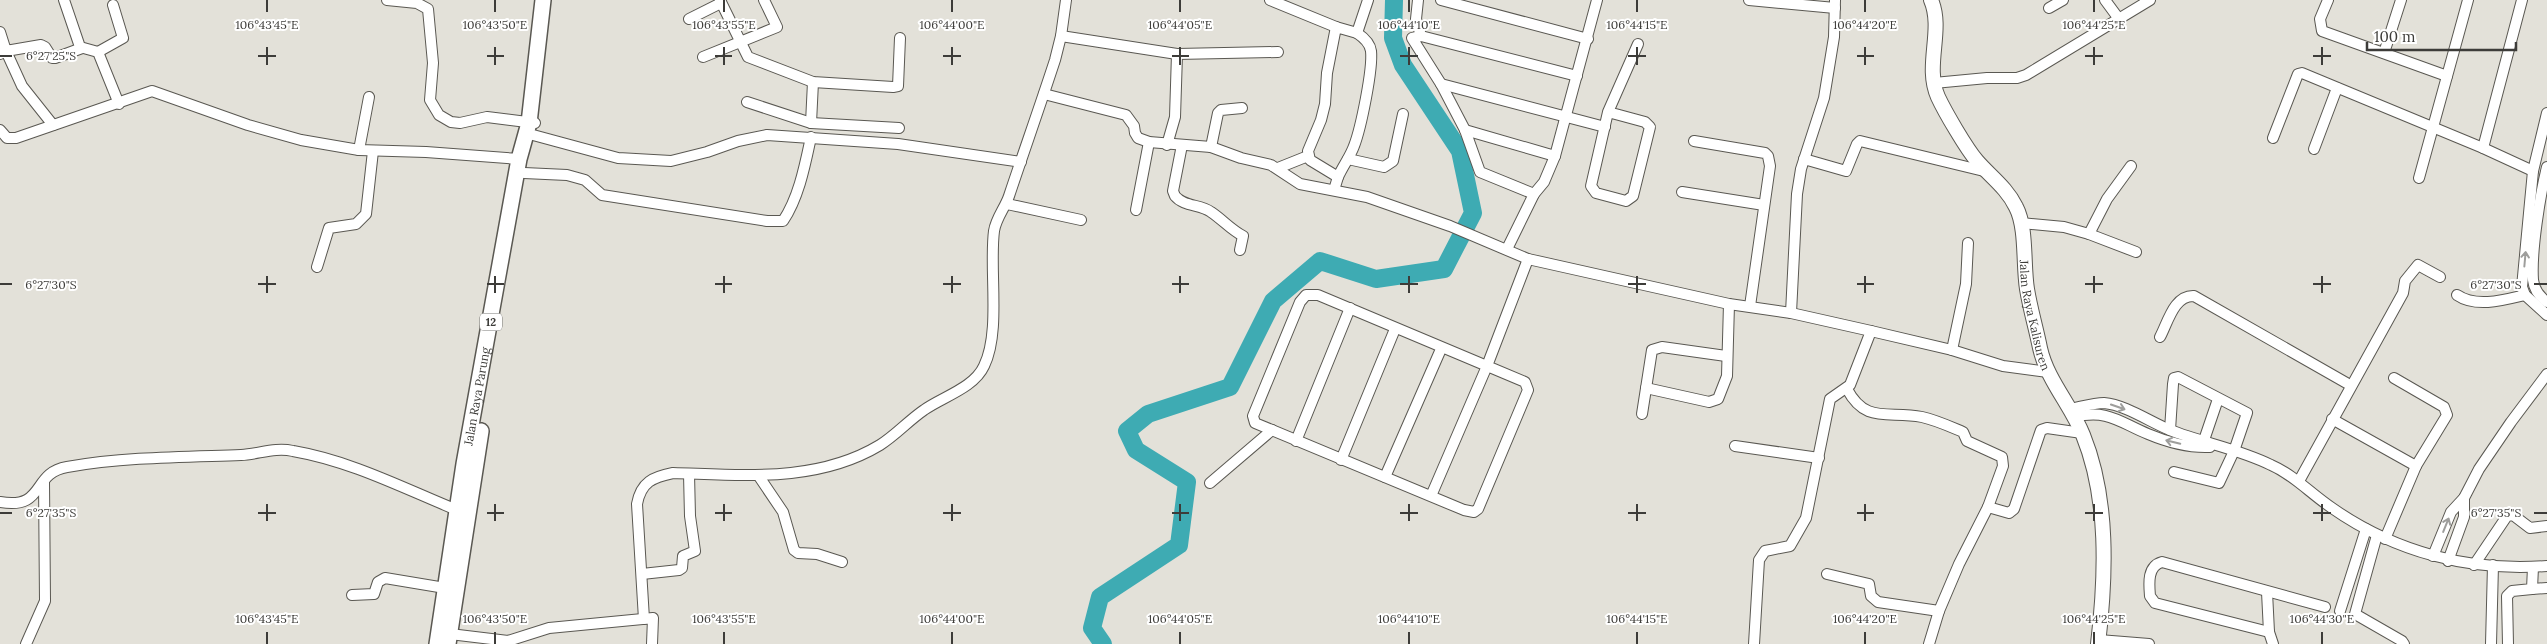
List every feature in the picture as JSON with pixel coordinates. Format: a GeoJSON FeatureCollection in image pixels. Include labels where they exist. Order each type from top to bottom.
{"type":"FeatureCollection","features":[{"type":"Feature","properties":{"kind":"highway","name":"Jalan Raya Parung"},"geometry":{"type":"LineString","coordinates":[[533,127],[542,0]]}},
{"type":"Feature","properties":{"kind":"highway","name":"Jalan Raya Parung"},"geometry":{"type":"LineString","coordinates":[[449,639],[465,496],[521,166],[533,127],[547,0]]}},
{"type":"Feature","properties":{"kind":"highway","name":"Jalan Raya Parung"},"geometry":{"type":"LineString","coordinates":[[437,644],[457,510],[465,496]]}},
{"type":"Feature","properties":{"kind":"main road","name":"Jalan Raya Kalisuren"},"geometry":{"type":"LineString","coordinates":[[1931,0],[1936,10],[1934,84],[1938,96],[1968,148],[2010,196],[2017,208],[2021,223],[2027,289],[2040,349],[2048,372],[2082,433],[2100,493],[2102,548],[2099,642]]}},
{"type":"Feature","properties":{"kind":"street"},"geometry":{"type":"LineString","coordinates":[[64,0],[82,48]]}},
{"type":"Feature","properties":{"kind":"street"},"geometry":{"type":"LineString","coordinates":[[387,0],[417,3],[428,9],[433,63],[430,100],[439,116],[451,122],[460,123],[487,118],[533,127],[602,155],[671,160],[767,135],[898,144],[1021,162]]}},
{"type":"Feature","properties":{"kind":"street"},"geometry":{"type":"LineString","coordinates":[[702,57],[776,27],[764,0]]}},
{"type":"Feature","properties":{"kind":"street"},"geometry":{"type":"LineString","coordinates":[[644,619],[637,504],[639,493],[644,484],[652,479],[673,473],[758,475],[820,470],[855,457],[879,445],[924,410],[978,375],[985,365],[992,325],[994,229],[1007,204],[1044,94],[1062,36],[1066,0]]}},
{"type":"Feature","properties":{"kind":"street"},"geometry":{"type":"LineString","coordinates":[[1270,0],[1336,27],[1358,33],[1364,38],[1371,50],[1359,132],[1334,190]]}},
{"type":"Feature","properties":{"kind":"street"},"geometry":{"type":"LineString","coordinates":[[1358,33],[1368,0]]}},
{"type":"Feature","properties":{"kind":"street"},"geometry":{"type":"LineString","coordinates":[[1418,0],[1416,19],[1421,36]]}},
{"type":"Feature","properties":{"kind":"street"},"geometry":{"type":"LineString","coordinates":[[1441,0],[1588,39]]}},
{"type":"Feature","properties":{"kind":"street"},"geometry":{"type":"LineString","coordinates":[[1507,249],[1534,194],[1544,182],[1555,156],[1597,0]]}},
{"type":"Feature","properties":{"kind":"street"},"geometry":{"type":"LineString","coordinates":[[1749,0],[1835,4],[1831,58],[1824,98],[1804,159],[1797,194],[1791,313]]}},
{"type":"Feature","properties":{"kind":"street"},"geometry":{"type":"LineString","coordinates":[[2049,8],[2063,0]]}},
{"type":"Feature","properties":{"kind":"street"},"geometry":{"type":"LineString","coordinates":[[2106,0],[2118,19]]}},
{"type":"Feature","properties":{"kind":"street"},"geometry":{"type":"LineString","coordinates":[[1934,84],[1987,78],[2017,78],[2026,75],[2150,0]]}},
{"type":"Feature","properties":{"kind":"street"},"geometry":{"type":"LineString","coordinates":[[2328,0],[2320,19],[2322,31],[2447,76]]}},
{"type":"Feature","properties":{"kind":"street"},"geometry":{"type":"LineString","coordinates":[[2384,53],[2401,0]]}},
{"type":"Feature","properties":{"kind":"street"},"geometry":{"type":"LineString","coordinates":[[2419,178],[2468,0]]}},
{"type":"Feature","properties":{"kind":"street"},"geometry":{"type":"LineString","coordinates":[[2483,148],[2522,0]]}},
{"type":"Feature","properties":{"kind":"street"},"geometry":{"type":"LineString","coordinates":[[689,19],[721,2],[748,57],[813,82],[898,86],[900,38]]}},
{"type":"Feature","properties":{"kind":"street"},"geometry":{"type":"LineString","coordinates":[[3,53],[41,46],[45,47],[52,58],[82,48],[98,52],[123,38],[113,4]]}},
{"type":"Feature","properties":{"kind":"street"},"geometry":{"type":"LineString","coordinates":[[1336,27],[1321,120],[1308,151],[1308,156],[1314,164],[1338,177]]}},
{"type":"Feature","properties":{"kind":"street"},"geometry":{"type":"LineString","coordinates":[[0,32],[3,53],[22,86],[53,125]]}},
{"type":"Feature","properties":{"kind":"street"},"geometry":{"type":"LineString","coordinates":[[1062,36],[1177,54],[1278,52]]}},
{"type":"Feature","properties":{"kind":"street"},"geometry":{"type":"LineString","coordinates":[[1534,194],[1480,172],[1465,130],[1441,84],[1411,40],[1414,36],[1421,36],[1577,76]]}},
{"type":"Feature","properties":{"kind":"street"},"geometry":{"type":"LineString","coordinates":[[1608,112],[1645,122],[1650,127],[1631,200],[1626,201],[1592,190],[1591,186],[1608,112],[1638,44]]}},
{"type":"Feature","properties":{"kind":"street"},"geometry":{"type":"LineString","coordinates":[[98,52],[118,104]]}},
{"type":"Feature","properties":{"kind":"street"},"geometry":{"type":"LineString","coordinates":[[1167,145],[1175,117],[1177,54]]}},
{"type":"Feature","properties":{"kind":"street"},"geometry":{"type":"LineString","coordinates":[[2273,138],[2298,74],[2302,73],[2533,170]]}},
{"type":"Feature","properties":{"kind":"street"},"geometry":{"type":"LineString","coordinates":[[811,123],[813,82]]}},
{"type":"Feature","properties":{"kind":"street"},"geometry":{"type":"LineString","coordinates":[[1441,84],[1605,127]]}},
{"type":"Feature","properties":{"kind":"street"},"geometry":{"type":"LineString","coordinates":[[2314,149],[2337,88]]}},
{"type":"Feature","properties":{"kind":"street"},"geometry":{"type":"LineString","coordinates":[[0,130],[7,138],[16,138],[118,104],[152,90],[248,125],[301,140],[359,150],[426,152],[521,166],[585,180],[602,194],[767,221],[784,221],[790,211],[801,179],[811,137]]}},
{"type":"Feature","properties":{"kind":"street"},"geometry":{"type":"LineString","coordinates":[[1044,94],[1122,114],[1130,119],[1138,138],[1149,142],[1167,145],[1211,146],[1241,158],[1278,168],[1288,178],[1300,184],[1367,197],[1450,226],[1528,258],[1729,304],[1791,313],[1871,331],[1952,350],[2003,366],[2048,372]]}},
{"type":"Feature","properties":{"kind":"street"},"geometry":{"type":"LineString","coordinates":[[359,150],[370,97]]}},
{"type":"Feature","properties":{"kind":"street"},"geometry":{"type":"LineString","coordinates":[[747,102],[811,123],[899,128]]}},
{"type":"Feature","properties":{"kind":"street"},"geometry":{"type":"LineString","coordinates":[[1211,146],[1218,113],[1222,110],[1242,108]]}},
{"type":"Feature","properties":{"kind":"street"},"geometry":{"type":"LineString","coordinates":[[1348,159],[1384,167],[1388,166],[1393,161],[1403,114]]}},
{"type":"Feature","properties":{"kind":"street"},"geometry":{"type":"LineString","coordinates":[[2547,114],[2533,170],[2522,287],[2525,296],[2547,314]]}},
{"type":"Feature","properties":{"kind":"street"},"geometry":{"type":"LineString","coordinates":[[1465,130],[1555,156]]}},
{"type":"Feature","properties":{"kind":"street"},"geometry":{"type":"LineString","coordinates":[[1694,141],[1765,153],[1768,156],[1770,166],[1750,306]]}},
{"type":"Feature","properties":{"kind":"street"},"geometry":{"type":"LineString","coordinates":[[1804,159],[1846,171],[1860,141],[1988,172]]}},
{"type":"Feature","properties":{"kind":"street"},"geometry":{"type":"LineString","coordinates":[[1136,210],[1149,142]]}},
{"type":"Feature","properties":{"kind":"street"},"geometry":{"type":"LineString","coordinates":[[1182,145],[1174,191],[1175,196],[1184,203],[1211,211],[1232,230],[1243,236],[1240,250]]}},
{"type":"Feature","properties":{"kind":"street"},"geometry":{"type":"LineString","coordinates":[[317,267],[329,228],[356,224],[366,214],[373,151]]}},
{"type":"Feature","properties":{"kind":"street"},"geometry":{"type":"LineString","coordinates":[[1278,168],[1308,156]]}},
{"type":"Feature","properties":{"kind":"street"},"geometry":{"type":"LineString","coordinates":[[2090,234],[2107,199],[2130,166]]}},
{"type":"Feature","properties":{"kind":"street"},"geometry":{"type":"LineString","coordinates":[[2546,172],[2536,227],[2533,281],[2537,292],[2547,302]]}},
{"type":"Feature","properties":{"kind":"street"},"geometry":{"type":"LineString","coordinates":[[1682,192],[1764,205]]}},
{"type":"Feature","properties":{"kind":"street"},"geometry":{"type":"LineString","coordinates":[[1007,204],[1081,220]]}},
{"type":"Feature","properties":{"kind":"street"},"geometry":{"type":"LineString","coordinates":[[2021,223],[2064,227],[2090,234],[2136,252]]}},
{"type":"Feature","properties":{"kind":"street"},"geometry":{"type":"LineString","coordinates":[[1952,350],[1966,284],[1968,242]]}},
{"type":"Feature","properties":{"kind":"street"},"geometry":{"type":"LineString","coordinates":[[1431,496],[1487,366],[1528,258]]}},
{"type":"Feature","properties":{"kind":"street"},"geometry":{"type":"LineString","coordinates":[[2299,481],[2350,385],[2404,293],[2404,283],[2416,266],[2422,266],[2440,277]]}},
{"type":"Feature","properties":{"kind":"street"},"geometry":{"type":"LineString","coordinates":[[2457,295],[2472,302],[2504,300],[2525,296]]}},
{"type":"Feature","properties":{"kind":"street"},"geometry":{"type":"LineString","coordinates":[[1318,296],[1350,308],[1441,349],[1487,366],[1525,382],[1528,390],[1478,509],[1474,512],[1464,510],[1254,423],[1253,416],[1303,297],[1318,296]]}},
{"type":"Feature","properties":{"kind":"street"},"geometry":{"type":"LineString","coordinates":[[2160,337],[2178,300],[2186,296],[2194,296],[2350,385]]}},
{"type":"Feature","properties":{"kind":"street"},"geometry":{"type":"LineString","coordinates":[[1646,388],[1713,401],[1718,399],[1725,386],[1729,304]]}},
{"type":"Feature","properties":{"kind":"street"},"geometry":{"type":"LineString","coordinates":[[1296,441],[1350,308]]}},
{"type":"Feature","properties":{"kind":"street"},"geometry":{"type":"LineString","coordinates":[[1341,460],[1395,329]]}},
{"type":"Feature","properties":{"kind":"street"},"geometry":{"type":"LineString","coordinates":[[1754,644],[1759,560],[1765,551],[1790,546],[1806,518],[1830,399],[1847,389],[1871,331]]}},
{"type":"Feature","properties":{"kind":"street"},"geometry":{"type":"LineString","coordinates":[[1642,414],[1650,352],[1656,348],[1726,356]]}},
{"type":"Feature","properties":{"kind":"street"},"geometry":{"type":"LineString","coordinates":[[1385,477],[1441,349]]}},
{"type":"Feature","properties":{"kind":"street"},"geometry":{"type":"LineString","coordinates":[[2433,556],[2451,512],[2464,498],[2484,461],[2547,374]]}},
{"type":"Feature","properties":{"kind":"street"},"geometry":{"type":"LineString","coordinates":[[2170,430],[2171,399],[2176,377],[2184,378],[2218,399],[2247,413],[2234,451],[2218,483],[2174,472]]}},
{"type":"Feature","properties":{"kind":"street"},"geometry":{"type":"LineString","coordinates":[[2394,378],[2444,407],[2447,412],[2445,422],[2416,466],[2381,537],[2355,614],[2402,641],[2404,644]]}},
{"type":"Feature","properties":{"kind":"street"},"geometry":{"type":"LineString","coordinates":[[1847,389],[1855,403],[1866,411],[1874,414],[1924,417],[1963,432],[1967,441],[2002,457],[2003,466],[1988,507],[1959,564],[1939,611],[1929,644]]}},
{"type":"Feature","properties":{"kind":"street"},"geometry":{"type":"LineString","coordinates":[[2202,444],[2218,399]]}},
{"type":"Feature","properties":{"kind":"street"},"geometry":{"type":"LineString","coordinates":[[2072,413],[2104,403],[2117,406],[2202,444]]}},
{"type":"Feature","properties":{"kind":"street"},"geometry":{"type":"LineString","coordinates":[[2072,413],[2103,414],[2157,438],[2221,447],[2272,465],[2299,481],[2332,508],[2366,529],[2381,537],[2448,561],[2474,565],[2547,566]]}},
{"type":"Feature","properties":{"kind":"street"},"geometry":{"type":"LineString","coordinates":[[2332,419],[2416,466]]}},
{"type":"Feature","properties":{"kind":"street"},"geometry":{"type":"LineString","coordinates":[[1988,507],[2009,513],[2014,509],[2041,430],[2050,428],[2082,433]]}},
{"type":"Feature","properties":{"kind":"street"},"geometry":{"type":"LineString","coordinates":[[1210,483],[1272,430]]}},
{"type":"Feature","properties":{"kind":"street"},"geometry":{"type":"LineString","coordinates":[[1735,446],[1819,458]]}},
{"type":"Feature","properties":{"kind":"street"},"geometry":{"type":"LineString","coordinates":[[0,502],[15,504],[25,502],[38,491],[44,478],[53,470],[68,466],[161,458],[249,454],[279,449],[342,462],[457,510]]}},
{"type":"Feature","properties":{"kind":"street"},"geometry":{"type":"LineString","coordinates":[[642,574],[679,570],[682,568],[683,556],[696,551],[690,516],[689,474]]}},
{"type":"Feature","properties":{"kind":"street"},"geometry":{"type":"LineString","coordinates":[[758,475],[784,512],[794,550],[798,553],[817,554],[842,562]]}},
{"type":"Feature","properties":{"kind":"street"},"geometry":{"type":"LineString","coordinates":[[26,644],[45,601],[44,478]]}},
{"type":"Feature","properties":{"kind":"street"},"geometry":{"type":"LineString","coordinates":[[2448,561],[2464,517],[2464,498]]}},
{"type":"Feature","properties":{"kind":"street"},"geometry":{"type":"LineString","coordinates":[[2474,565],[2507,516],[2513,515],[2530,528],[2547,526]]}},
{"type":"Feature","properties":{"kind":"street"},"geometry":{"type":"LineString","coordinates":[[2340,611],[2366,529]]}},
{"type":"Feature","properties":{"kind":"street"},"geometry":{"type":"LineString","coordinates":[[2269,632],[2155,603],[2150,596],[2149,584],[2154,564],[2162,562],[2325,607]]}},
{"type":"Feature","properties":{"kind":"street"},"geometry":{"type":"LineString","coordinates":[[2491,644],[2493,565]]}},
{"type":"Feature","properties":{"kind":"street"},"geometry":{"type":"LineString","coordinates":[[2532,589],[2533,567]]}},
{"type":"Feature","properties":{"kind":"street"},"geometry":{"type":"LineString","coordinates":[[1827,574],[1869,584],[1871,596],[1878,602],[1939,611]]}},
{"type":"Feature","properties":{"kind":"street"},"geometry":{"type":"LineString","coordinates":[[352,595],[374,594],[378,582],[385,578],[445,588]]}},
{"type":"Feature","properties":{"kind":"street"},"geometry":{"type":"LineString","coordinates":[[2508,644],[2507,596],[2512,591],[2547,588]]}},
{"type":"Feature","properties":{"kind":"street"},"geometry":{"type":"LineString","coordinates":[[2267,592],[2269,632],[2273,644]]}},
{"type":"Feature","properties":{"kind":"street"},"geometry":{"type":"LineString","coordinates":[[449,639],[508,641],[549,628],[653,618],[652,644]]}},
{"type":"Feature","properties":{"kind":"street"},"geometry":{"type":"LineString","coordinates":[[2099,642],[2149,644]]}},
{"type":"Feature","properties":{"kind":"waterway"},"geometry":{"type":"LineString","coordinates":[[1103,644],[1092,628],[1100,597],[1179,545],[1187,482],[1136,450],[1127,431],[1148,414],[1230,387],[1273,301],[1320,261],[1376,279],[1444,269],[1473,213],[1460,151],[1403,65],[1393,38],[1394,0]]}}]}
